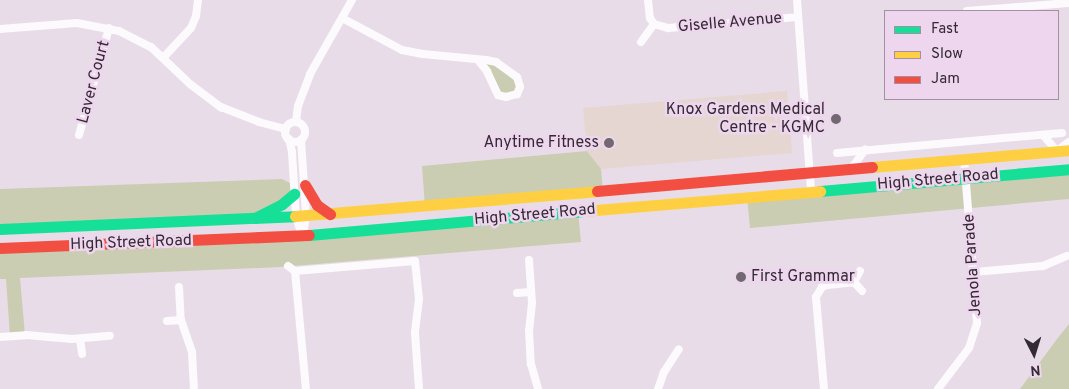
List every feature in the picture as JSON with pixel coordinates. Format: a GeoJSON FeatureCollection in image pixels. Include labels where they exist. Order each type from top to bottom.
{"type":"FeatureCollection","features":[{"type":"Feature","properties":{"kind":"main road","name":"High Street Road"},"geometry":{"type":"LineString","coordinates":[[0,229],[301,217],[1069,150]]}},
{"type":"Feature","properties":{"kind":"main road","name":"High Street Road"},"geometry":{"type":"LineString","coordinates":[[0,248],[302,236],[1069,169]]}},
{"type":"Feature","properties":{"kind":"main road"},"geometry":{"type":"LineString","coordinates":[[305,185],[317,205],[330,214]]}},
{"type":"Feature","properties":{"kind":"main road"},"geometry":{"type":"LineString","coordinates":[[595,191],[626,207]]}},
{"type":"Feature","properties":{"kind":"main road"},"geometry":{"type":"LineString","coordinates":[[249,220],[282,204],[294,194]]}},
{"type":"Feature","properties":{"kind":"main road"},"geometry":{"type":"LineString","coordinates":[[75,226],[86,237],[86,244]]}},
{"type":"Feature","properties":{"kind":"street"},"geometry":{"type":"LineString","coordinates":[[163,58],[191,28],[196,16],[198,0]]}},
{"type":"Feature","properties":{"kind":"street"},"geometry":{"type":"LineString","coordinates":[[296,122],[301,95],[310,74],[352,0]]}},
{"type":"Feature","properties":{"kind":"street"},"geometry":{"type":"LineString","coordinates":[[648,0],[650,18],[654,24]]}},
{"type":"Feature","properties":{"kind":"street"},"geometry":{"type":"LineString","coordinates":[[797,0],[811,191]]}},
{"type":"Feature","properties":{"kind":"street"},"geometry":{"type":"LineString","coordinates":[[980,10],[1069,3]]}},
{"type":"Feature","properties":{"kind":"street","name":"Giselle Avenue"},"geometry":{"type":"LineString","coordinates":[[641,42],[654,24],[668,28],[798,17]]}},
{"type":"Feature","properties":{"kind":"street"},"geometry":{"type":"LineString","coordinates":[[342,18],[402,50],[496,62],[514,74],[520,84],[517,94],[506,97],[498,95],[487,71],[478,60]]}},
{"type":"Feature","properties":{"kind":"street"},"geometry":{"type":"LineString","coordinates":[[0,29],[77,23],[109,28],[139,40],[163,58],[199,92],[221,107],[259,122],[286,129]]}},
{"type":"Feature","properties":{"kind":"street","name":"Laver Court"},"geometry":{"type":"LineString","coordinates":[[79,135],[109,28]]}},
{"type":"Feature","properties":{"kind":"street"},"geometry":{"type":"LineString","coordinates":[[289,140],[295,142],[301,140],[305,134],[304,127],[296,122],[290,123],[286,129],[286,135],[292,152],[294,194],[301,217]]}},
{"type":"Feature","properties":{"kind":"street"},"geometry":{"type":"LineString","coordinates":[[837,153],[1062,133]]}},
{"type":"Feature","properties":{"kind":"street"},"geometry":{"type":"LineString","coordinates":[[1043,134],[1057,151],[1069,142]]}},
{"type":"Feature","properties":{"kind":"street"},"geometry":{"type":"LineString","coordinates":[[301,140],[305,185],[301,217],[302,236]]}},
{"type":"Feature","properties":{"kind":"street"},"geometry":{"type":"LineString","coordinates":[[851,168],[865,150]]}},
{"type":"Feature","properties":{"kind":"street","name":"Jenola Parade"},"geometry":{"type":"LineString","coordinates":[[938,389],[965,354],[975,335],[978,317],[964,159]]}},
{"type":"Feature","properties":{"kind":"street"},"geometry":{"type":"LineString","coordinates":[[974,272],[1043,266],[1066,256]]}},
{"type":"Feature","properties":{"kind":"street"},"geometry":{"type":"LineString","coordinates":[[529,260],[531,364],[538,389]]}},
{"type":"Feature","properties":{"kind":"street"},"geometry":{"type":"LineString","coordinates":[[288,266],[295,271],[415,261],[419,299],[415,333],[419,389]]}},
{"type":"Feature","properties":{"kind":"street"},"geometry":{"type":"LineString","coordinates":[[295,271],[306,389]]}},
{"type":"Feature","properties":{"kind":"street"},"geometry":{"type":"LineString","coordinates":[[854,282],[860,271]]}},
{"type":"Feature","properties":{"kind":"street"},"geometry":{"type":"LineString","coordinates":[[854,282],[862,291]]}},
{"type":"Feature","properties":{"kind":"street"},"geometry":{"type":"LineString","coordinates":[[824,389],[816,298],[822,287],[854,282]]}},
{"type":"Feature","properties":{"kind":"street"},"geometry":{"type":"LineString","coordinates":[[179,287],[181,320],[192,352],[194,389]]}},
{"type":"Feature","properties":{"kind":"street"},"geometry":{"type":"LineString","coordinates":[[517,293],[531,292]]}},
{"type":"Feature","properties":{"kind":"street"},"geometry":{"type":"LineString","coordinates":[[167,321],[181,320]]}},
{"type":"Feature","properties":{"kind":"street"},"geometry":{"type":"LineString","coordinates":[[0,337],[26,335],[80,339],[110,336]]}},
{"type":"Feature","properties":{"kind":"street"},"geometry":{"type":"LineString","coordinates":[[80,339],[82,354]]}},
{"type":"Feature","properties":{"kind":"street"},"geometry":{"type":"LineString","coordinates":[[658,389],[664,372],[679,349]]}},
{"type":"Feature","properties":{"kind":"shaded area"},"geometry":{"type":"Polygon","coordinates":[[[787,91],[792,153],[601,169],[587,151],[583,108],[787,91]]]}},
{"type":"Feature","properties":{"kind":"green space"},"geometry":{"type":"Polygon","coordinates":[[[486,60],[514,73],[519,90],[501,96],[484,67],[486,60]]]}},
{"type":"Feature","properties":{"kind":"green space"},"geometry":{"type":"Polygon","coordinates":[[[587,151],[601,169],[603,191],[425,207],[422,166],[587,151]]]}},
{"type":"Feature","properties":{"kind":"green space"},"geometry":{"type":"Polygon","coordinates":[[[1069,169],[1069,199],[750,228],[747,197],[1069,169]]]}},
{"type":"Feature","properties":{"kind":"green space"},"geometry":{"type":"Polygon","coordinates":[[[282,179],[294,185],[294,194],[266,213],[0,229],[0,189],[282,179]]]}},
{"type":"Feature","properties":{"kind":"green space"},"geometry":{"type":"Polygon","coordinates":[[[578,211],[581,242],[281,267],[20,278],[25,335],[10,336],[6,279],[0,279],[0,248],[176,242],[578,211]]]}},
{"type":"Feature","properties":{"kind":"green space"},"geometry":{"type":"Polygon","coordinates":[[[1069,324],[1069,389],[1020,389],[1057,339],[1069,324]]]}},
{"type":"Feature","properties":{"kind":"traffic: fast"},"geometry":{"type":"LineString","coordinates":[[820,191],[1069,169]]}},
{"type":"Feature","properties":{"kind":"traffic: fast"},"geometry":{"type":"LineString","coordinates":[[255,218],[282,204],[294,194]]}},
{"type":"Feature","properties":{"kind":"traffic: fast"},"geometry":{"type":"LineString","coordinates":[[309,235],[584,211]]}},
{"type":"Feature","properties":{"kind":"traffic: fast"},"geometry":{"type":"LineString","coordinates":[[0,229],[295,216]]}},
{"type":"Feature","properties":{"kind":"traffic: slow"},"geometry":{"type":"LineString","coordinates":[[872,167],[1069,150]]}},
{"type":"Feature","properties":{"kind":"traffic: slow"},"geometry":{"type":"LineString","coordinates":[[295,216],[597,191]]}},
{"type":"Feature","properties":{"kind":"traffic: slow"},"geometry":{"type":"LineString","coordinates":[[584,211],[820,191]]}},
{"type":"Feature","properties":{"kind":"traffic: jam"},"geometry":{"type":"LineString","coordinates":[[597,191],[872,167]]}},
{"type":"Feature","properties":{"kind":"traffic: jam"},"geometry":{"type":"LineString","coordinates":[[305,185],[317,205],[330,214]]}},
{"type":"Feature","properties":{"kind":"traffic: jam"},"geometry":{"type":"LineString","coordinates":[[0,248],[309,235]]}},
{"type":"Feature","properties":{"kind":"place","name":"Knox Gardens Medical Centre - KGMC"},"geometry":{"type":"Point","coordinates":[836,119]}},
{"type":"Feature","properties":{"kind":"place","name":"Anytime Fitness"},"geometry":{"type":"Point","coordinates":[609,143]}},
{"type":"Feature","properties":{"kind":"place","name":"First Grammar"},"geometry":{"type":"Point","coordinates":[741,277]}}]}
